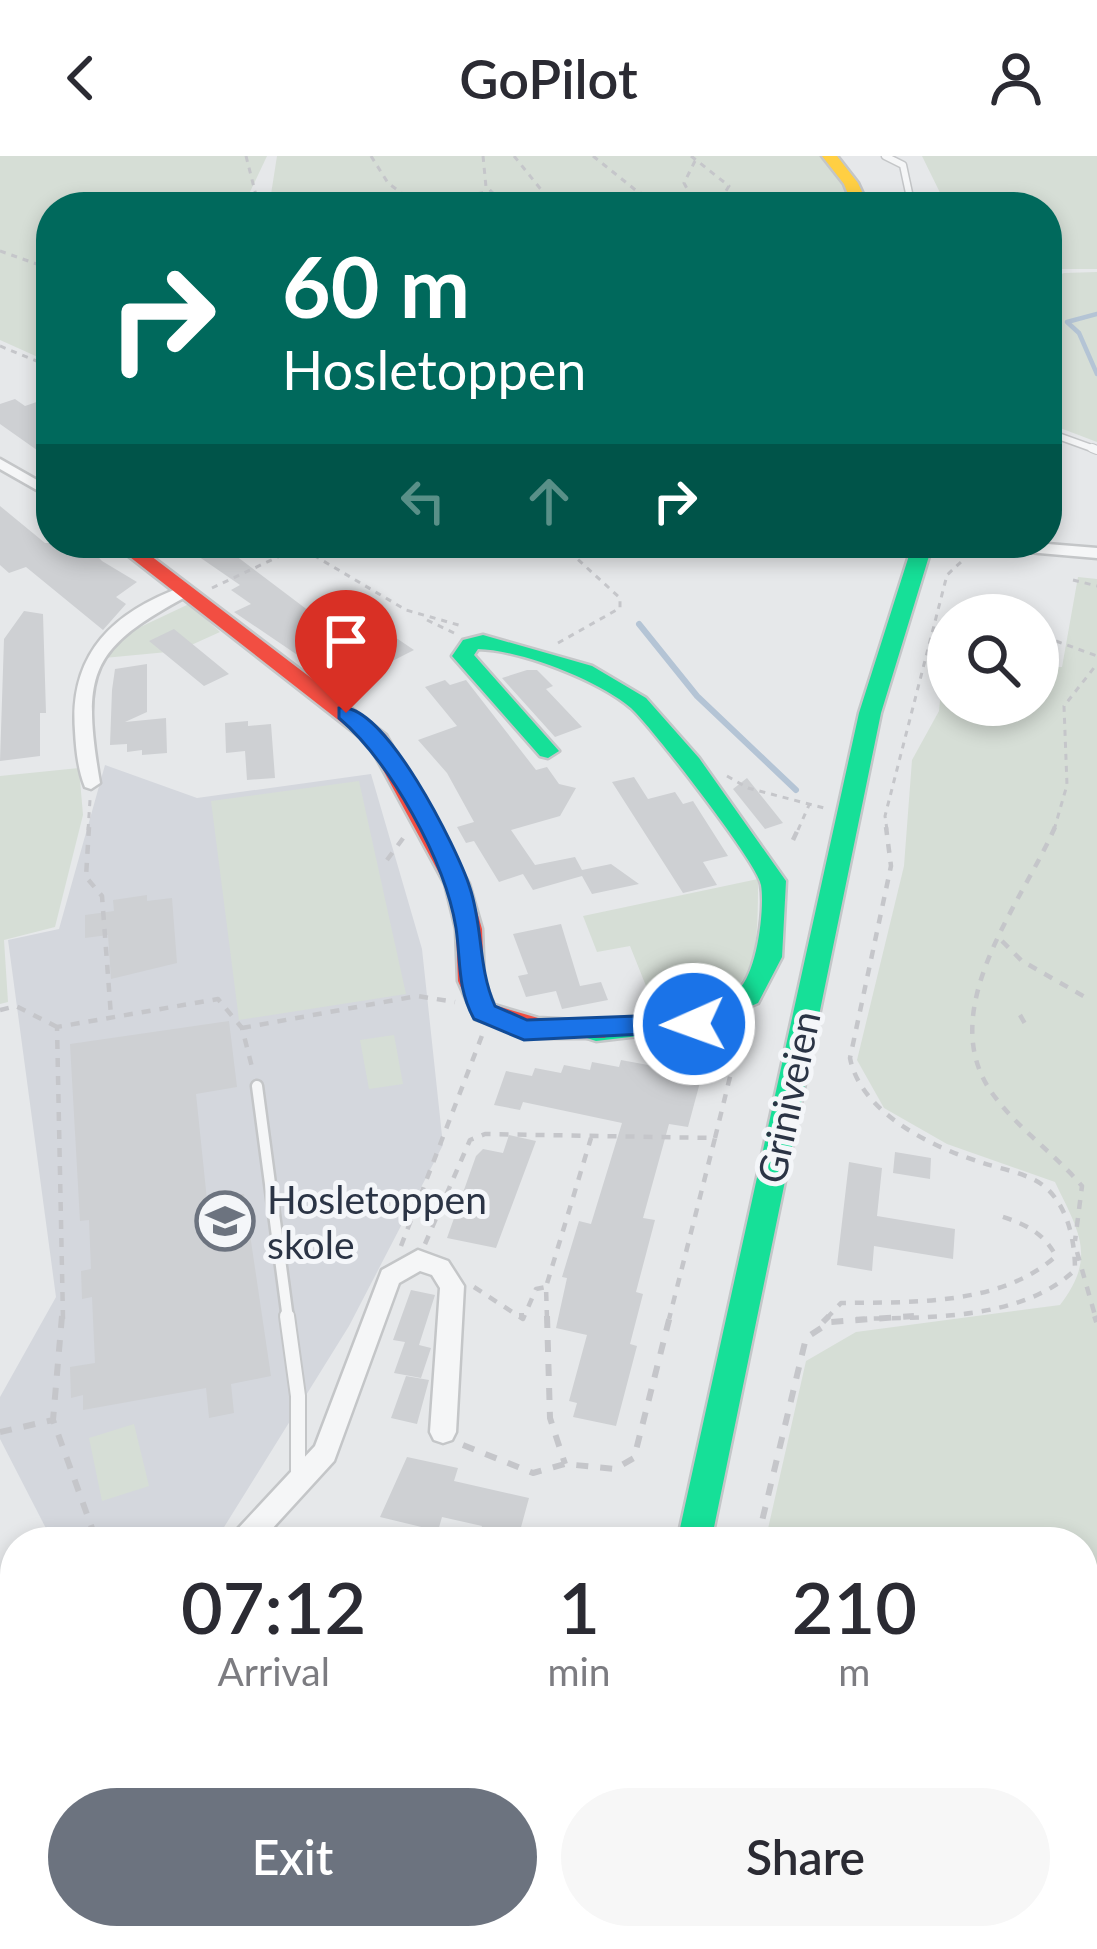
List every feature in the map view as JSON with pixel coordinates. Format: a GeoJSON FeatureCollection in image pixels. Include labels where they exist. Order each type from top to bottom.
{"type":"FeatureCollection","features":[{"type":"Feature","properties":{"kind":"street"},"geometry":{"type":"LineString","coordinates":[[829,156],[855,192]]}},
{"type":"Feature","properties":{"kind":"street"},"geometry":{"type":"LineString","coordinates":[[0,463],[36,485]]}},
{"type":"Feature","properties":{"kind":"street","name":"Griniveien"},"geometry":{"type":"LineString","coordinates":[[1062,550],[1097,553]]}},
{"type":"Feature","properties":{"kind":"street"},"geometry":{"type":"LineString","coordinates":[[141,558],[378,740],[457,884],[485,1011],[524,1030],[694,1024],[734,1010],[756,988],[769,958],[774,881],[638,703],[560,662],[483,641],[470,644],[463,656],[548,751]]}},
{"type":"Feature","properties":{"kind":"street","name":"Griniveien"},"geometry":{"type":"LineString","coordinates":[[884,653],[882,634],[899,558]]}},
{"type":"Feature","properties":{"kind":"street","name":"Griniveien"},"geometry":{"type":"LineString","coordinates":[[697,1527],[884,653],[918,558]]}},
{"type":"Feature","properties":{"kind":"street"},"geometry":{"type":"LineString","coordinates":[[91,783],[81,698],[89,663],[103,640],[124,624],[188,594]]}},
{"type":"Feature","properties":{"kind":"street"},"geometry":{"type":"LineString","coordinates":[[258,1527],[298,1486],[338,1428],[390,1277],[418,1260],[440,1268],[452,1286],[443,1432]]}},
{"type":"Feature","properties":{"kind":"lane"},"geometry":{"type":"LineString","coordinates":[[885,156],[903,165]]}},
{"type":"Feature","properties":{"kind":"lane"},"geometry":{"type":"LineString","coordinates":[[906,156],[903,165],[909,192]]}},
{"type":"Feature","properties":{"kind":"lane"},"geometry":{"type":"LineString","coordinates":[[1062,438],[1097,451]]}},
{"type":"Feature","properties":{"kind":"lane"},"geometry":{"type":"LineString","coordinates":[[257,1086],[298,1396],[298,1486]]}},
{"type":"Feature","properties":{"kind":"path"},"geometry":{"type":"LineString","coordinates":[[246,156],[255,192]]}},
{"type":"Feature","properties":{"kind":"path"},"geometry":{"type":"LineString","coordinates":[[371,156],[399,192]]}},
{"type":"Feature","properties":{"kind":"path"},"geometry":{"type":"LineString","coordinates":[[483,156],[483,179],[492,191],[486,192]]}},
{"type":"Feature","properties":{"kind":"path"},"geometry":{"type":"LineString","coordinates":[[593,156],[638,192]]}},
{"type":"Feature","properties":{"kind":"path"},"geometry":{"type":"LineString","coordinates":[[516,157],[536,192]]}},
{"type":"Feature","properties":{"kind":"path"},"geometry":{"type":"LineString","coordinates":[[690,192],[685,183],[693,159],[729,186],[725,192]]}},
{"type":"Feature","properties":{"kind":"path"},"geometry":{"type":"LineString","coordinates":[[0,251],[36,263]]}},
{"type":"Feature","properties":{"kind":"path"},"geometry":{"type":"LineString","coordinates":[[1,348],[36,361]]}},
{"type":"Feature","properties":{"kind":"path"},"geometry":{"type":"LineString","coordinates":[[188,594],[267,558]]}},
{"type":"Feature","properties":{"kind":"path"},"geometry":{"type":"LineString","coordinates":[[315,558],[331,569]]}},
{"type":"Feature","properties":{"kind":"path"},"geometry":{"type":"LineString","coordinates":[[553,653],[566,633],[590,627],[620,608],[620,598],[576,558]]}},
{"type":"Feature","properties":{"kind":"path"},"geometry":{"type":"LineString","coordinates":[[966,558],[956,565],[943,589],[884,816],[891,866],[850,1058],[862,1089],[919,1135],[951,1153],[1040,1183],[1058,1199],[1097,1322]]}},
{"type":"Feature","properties":{"kind":"path"},"geometry":{"type":"LineString","coordinates":[[1073,580],[1097,586]]}},
{"type":"Feature","properties":{"kind":"path"},"geometry":{"type":"LineString","coordinates":[[819,1326],[1035,1298],[1067,1281],[1075,1270],[1082,1186],[1057,1153],[1009,1113],[974,1060],[974,1005],[1061,814],[1070,782],[1061,735],[1064,702],[1097,660],[1059,641]]}},
{"type":"Feature","properties":{"kind":"path"},"geometry":{"type":"LineString","coordinates":[[91,783],[86,877],[102,896],[111,1019]]}},
{"type":"Feature","properties":{"kind":"path"},"geometry":{"type":"LineString","coordinates":[[793,840],[809,805]]}},
{"type":"Feature","properties":{"kind":"path"},"geometry":{"type":"LineString","coordinates":[[1002,940],[1022,961],[1085,997]]}},
{"type":"Feature","properties":{"kind":"path"},"geometry":{"type":"LineString","coordinates":[[242,1028],[417,997],[485,1011],[390,1277]]}},
{"type":"Feature","properties":{"kind":"path"},"geometry":{"type":"LineString","coordinates":[[0,1010],[16,1006],[57,1027],[218,999],[242,1028],[257,1086]]}},
{"type":"Feature","properties":{"kind":"path"},"geometry":{"type":"LineString","coordinates":[[443,1432],[485,1458],[533,1473],[565,1464],[627,1466],[642,1444],[743,1038],[744,1027],[734,1010]]}},
{"type":"Feature","properties":{"kind":"path"},"geometry":{"type":"LineString","coordinates":[[1020,1015],[1027,1028]]}},
{"type":"Feature","properties":{"kind":"path"},"geometry":{"type":"LineString","coordinates":[[57,1027],[63,1345],[52,1420],[91,1527]]}},
{"type":"Feature","properties":{"kind":"path"},"geometry":{"type":"LineString","coordinates":[[418,1260],[470,1140],[494,1129],[592,1138],[652,1131],[716,1138]]}},
{"type":"Feature","properties":{"kind":"path"},"geometry":{"type":"LineString","coordinates":[[565,1464],[550,1418],[546,1287],[592,1138]]}},
{"type":"Feature","properties":{"kind":"path"},"geometry":{"type":"LineString","coordinates":[[760,1527],[799,1350],[842,1303],[1014,1285],[1045,1271],[1056,1256],[1047,1240],[1000,1216]]}},
{"type":"Feature","properties":{"kind":"path"},"geometry":{"type":"LineString","coordinates":[[496,1299],[523,1318],[536,1289],[546,1287]]}},
{"type":"Feature","properties":{"kind":"path"},"geometry":{"type":"LineString","coordinates":[[0,1432],[52,1420]]}},
{"type":"Feature","properties":{"kind":"shaded area"},"geometry":{"type":"Polygon","coordinates":[[[0,156],[267,156],[250,192],[36,192],[36,356],[0,340],[0,156]]]}},
{"type":"Feature","properties":{"kind":"shaded area"},"geometry":{"type":"Polygon","coordinates":[[[277,156],[825,156],[848,192],[271,192],[277,156]]]}},
{"type":"Feature","properties":{"kind":"shaded area"},"geometry":{"type":"Polygon","coordinates":[[[922,156],[1097,156],[1097,269],[1062,269],[1062,192],[940,192],[922,156]]]}},
{"type":"Feature","properties":{"kind":"shaded area"},"geometry":{"type":"Polygon","coordinates":[[[1097,272],[1097,442],[1062,429],[1064,273],[1097,272]]]}},
{"type":"Feature","properties":{"kind":"shaded area"},"geometry":{"type":"Polygon","coordinates":[[[1078,577],[1097,579],[1097,1527],[768,1527],[806,1361],[856,1332],[1060,1305],[1078,1273],[1077,1230],[1055,1182],[947,1144],[884,1108],[857,1060],[904,866],[912,760],[931,726],[1059,726],[1059,667],[1078,577]]]}},
{"type":"Feature","properties":{"kind":"shaded area"},"geometry":{"type":"Polygon","coordinates":[[[189,604],[220,632],[178,651],[104,658],[117,638],[189,604]]]}},
{"type":"Feature","properties":{"kind":"shaded area","name":"Hosletoppen skole"},"geometry":{"type":"Polygon","coordinates":[[[105,765],[197,798],[371,774],[422,949],[443,1145],[349,1326],[224,1527],[45,1527],[0,1439],[0,1397],[56,1297],[8,940],[59,929],[105,765]]]}},
{"type":"Feature","properties":{"kind":"shaded area"},"geometry":{"type":"Polygon","coordinates":[[[79,768],[83,815],[55,927],[4,940],[8,1002],[0,1004],[0,776],[79,768]]]}},
{"type":"Feature","properties":{"kind":"shaded area"},"geometry":{"type":"Polygon","coordinates":[[[359,781],[406,994],[239,1020],[211,801],[359,781]]]}},
{"type":"Feature","properties":{"kind":"shaded area"},"geometry":{"type":"Polygon","coordinates":[[[758,879],[756,938],[745,977],[733,991],[690,1010],[658,1016],[630,946],[597,952],[583,916],[758,879]]]}},
{"type":"Feature","properties":{"kind":"shaded area"},"geometry":{"type":"Polygon","coordinates":[[[394,1035],[403,1084],[369,1089],[360,1040],[394,1035]]]}},
{"type":"Feature","properties":{"kind":"shaded area"},"geometry":{"type":"Polygon","coordinates":[[[134,1424],[149,1486],[102,1501],[89,1438],[134,1424]]]}},
{"type":"Feature","properties":{"kind":"building"},"geometry":{"type":"Polygon","coordinates":[[[15,399],[25,406],[36,402],[36,449],[0,424],[0,404],[15,399]]]}},
{"type":"Feature","properties":{"kind":"building"},"geometry":{"type":"Polygon","coordinates":[[[0,506],[36,536],[36,558],[99,558],[137,582],[116,597],[126,604],[103,630],[26,567],[9,573],[0,565],[0,506]]]}},
{"type":"Feature","properties":{"kind":"building"},"geometry":{"type":"Polygon","coordinates":[[[201,558],[239,558],[350,642],[380,627],[414,650],[343,686],[234,612],[251,604],[231,590],[240,585],[201,558]]]}},
{"type":"Feature","properties":{"kind":"building"},"geometry":{"type":"Polygon","coordinates":[[[24,611],[43,614],[46,713],[40,713],[40,756],[0,761],[4,639],[24,611]]]}},
{"type":"Feature","properties":{"kind":"building"},"geometry":{"type":"Polygon","coordinates":[[[174,629],[229,674],[204,686],[149,641],[174,629]]]}},
{"type":"Feature","properties":{"kind":"building"},"geometry":{"type":"Polygon","coordinates":[[[147,664],[147,712],[125,722],[166,718],[167,753],[142,755],[142,750],[127,752],[127,744],[110,745],[115,669],[147,664]]]}},
{"type":"Feature","properties":{"kind":"building"},"geometry":{"type":"Polygon","coordinates":[[[537,670],[553,686],[546,689],[582,727],[555,737],[502,678],[537,670]]]}},
{"type":"Feature","properties":{"kind":"building"},"geometry":{"type":"Polygon","coordinates":[[[445,680],[450,685],[466,680],[536,770],[547,767],[559,784],[576,788],[560,816],[511,830],[535,865],[575,857],[582,870],[611,864],[639,884],[592,894],[582,876],[533,890],[523,874],[499,882],[474,841],[466,843],[457,827],[474,822],[447,773],[418,740],[457,726],[425,687],[445,680]]]}},
{"type":"Feature","properties":{"kind":"building"},"geometry":{"type":"Polygon","coordinates":[[[248,721],[248,726],[271,724],[275,778],[247,780],[245,751],[226,753],[225,723],[248,721]]]}},
{"type":"Feature","properties":{"kind":"building"},"geometry":{"type":"Polygon","coordinates":[[[634,777],[648,799],[675,792],[683,804],[693,801],[728,856],[703,862],[717,885],[683,893],[612,782],[634,777]]]}},
{"type":"Feature","properties":{"kind":"building"},"geometry":{"type":"Polygon","coordinates":[[[747,778],[783,823],[765,829],[733,789],[747,778]]]}},
{"type":"Feature","properties":{"kind":"building"},"geometry":{"type":"Polygon","coordinates":[[[147,895],[147,901],[172,898],[177,963],[111,979],[108,935],[85,938],[85,915],[114,911],[113,900],[147,895]]]}},
{"type":"Feature","properties":{"kind":"building"},"geometry":{"type":"Polygon","coordinates":[[[561,924],[580,986],[601,982],[608,1000],[562,1009],[556,991],[526,997],[518,976],[528,974],[513,934],[561,924]]]}},
{"type":"Feature","properties":{"kind":"building"},"geometry":{"type":"Polygon","coordinates":[[[229,1021],[237,1087],[196,1094],[207,1200],[244,1194],[271,1376],[231,1384],[234,1413],[209,1418],[206,1388],[83,1410],[83,1395],[71,1398],[70,1367],[95,1363],[92,1297],[82,1299],[81,1271],[91,1269],[89,1220],[80,1221],[70,1044],[229,1021]]]}},
{"type":"Feature","properties":{"kind":"building"},"geometry":{"type":"Polygon","coordinates":[[[621,1060],[702,1075],[688,1127],[669,1124],[643,1218],[655,1220],[636,1292],[643,1294],[630,1344],[637,1346],[616,1426],[573,1417],[577,1403],[569,1401],[587,1335],[556,1328],[567,1278],[562,1277],[579,1221],[591,1224],[622,1123],[523,1102],[520,1110],[494,1105],[506,1071],[532,1076],[535,1068],[561,1073],[564,1065],[590,1070],[592,1062],[619,1067],[621,1060]]]}},
{"type":"Feature","properties":{"kind":"building"},"geometry":{"type":"Polygon","coordinates":[[[509,1135],[536,1141],[496,1248],[447,1238],[476,1156],[483,1149],[503,1153],[509,1135]]]}},
{"type":"Feature","properties":{"kind":"building"},"geometry":{"type":"Polygon","coordinates":[[[895,1152],[931,1158],[930,1179],[893,1173],[895,1152]]]}},
{"type":"Feature","properties":{"kind":"building"},"geometry":{"type":"Polygon","coordinates":[[[849,1162],[882,1168],[877,1216],[955,1229],[953,1259],[874,1246],[872,1271],[837,1265],[849,1162]]]}},
{"type":"Feature","properties":{"kind":"building"},"geometry":{"type":"Polygon","coordinates":[[[411,1290],[435,1295],[419,1345],[431,1348],[421,1378],[394,1373],[405,1342],[393,1340],[411,1290]]]}},
{"type":"Feature","properties":{"kind":"building"},"geometry":{"type":"Polygon","coordinates":[[[406,1376],[429,1380],[417,1424],[391,1418],[406,1376]]]}},
{"type":"Feature","properties":{"kind":"building"},"geometry":{"type":"Polygon","coordinates":[[[407,1457],[458,1468],[454,1481],[529,1498],[521,1527],[482,1527],[442,1517],[439,1527],[421,1527],[380,1517],[407,1457]]]}},
{"type":"Feature","properties":{"kind":"waterway"},"geometry":{"type":"LineString","coordinates":[[1097,314],[1067,322],[1079,333],[1097,374]]}},
{"type":"Feature","properties":{"kind":"waterway"},"geometry":{"type":"LineString","coordinates":[[639,624],[697,696],[796,790]]}},
{"type":"Feature","properties":{"kind":"traffic: fast"},"geometry":{"type":"LineString","coordinates":[[697,1527],[870,713],[918,558]]}},
{"type":"Feature","properties":{"kind":"traffic: fast"},"geometry":{"type":"LineString","coordinates":[[548,751],[463,656],[470,644],[483,641],[584,671],[638,703],[691,763],[774,881],[769,957],[749,996],[698,1019],[596,1031]]}},
{"type":"Feature","properties":{"kind":"traffic: slow"},"geometry":{"type":"LineString","coordinates":[[829,156],[855,192]]}},
{"type":"Feature","properties":{"kind":"traffic: jam"},"geometry":{"type":"LineString","coordinates":[[141,558],[378,740],[457,884],[469,929],[471,981],[484,1012],[538,1028],[596,1031]]}},
{"type":"Feature","properties":{"kind":"place","name":"Hosletoppen skole"},"geometry":{"type":"Point","coordinates":[225,1221]}},
{"type":"Feature","properties":{"kind":"route"},"geometry":{"type":"LineString","coordinates":[[346,713],[378,740],[395,764],[457,884],[469,929],[471,982],[484,1012],[524,1030],[694,1024]]}}]}
